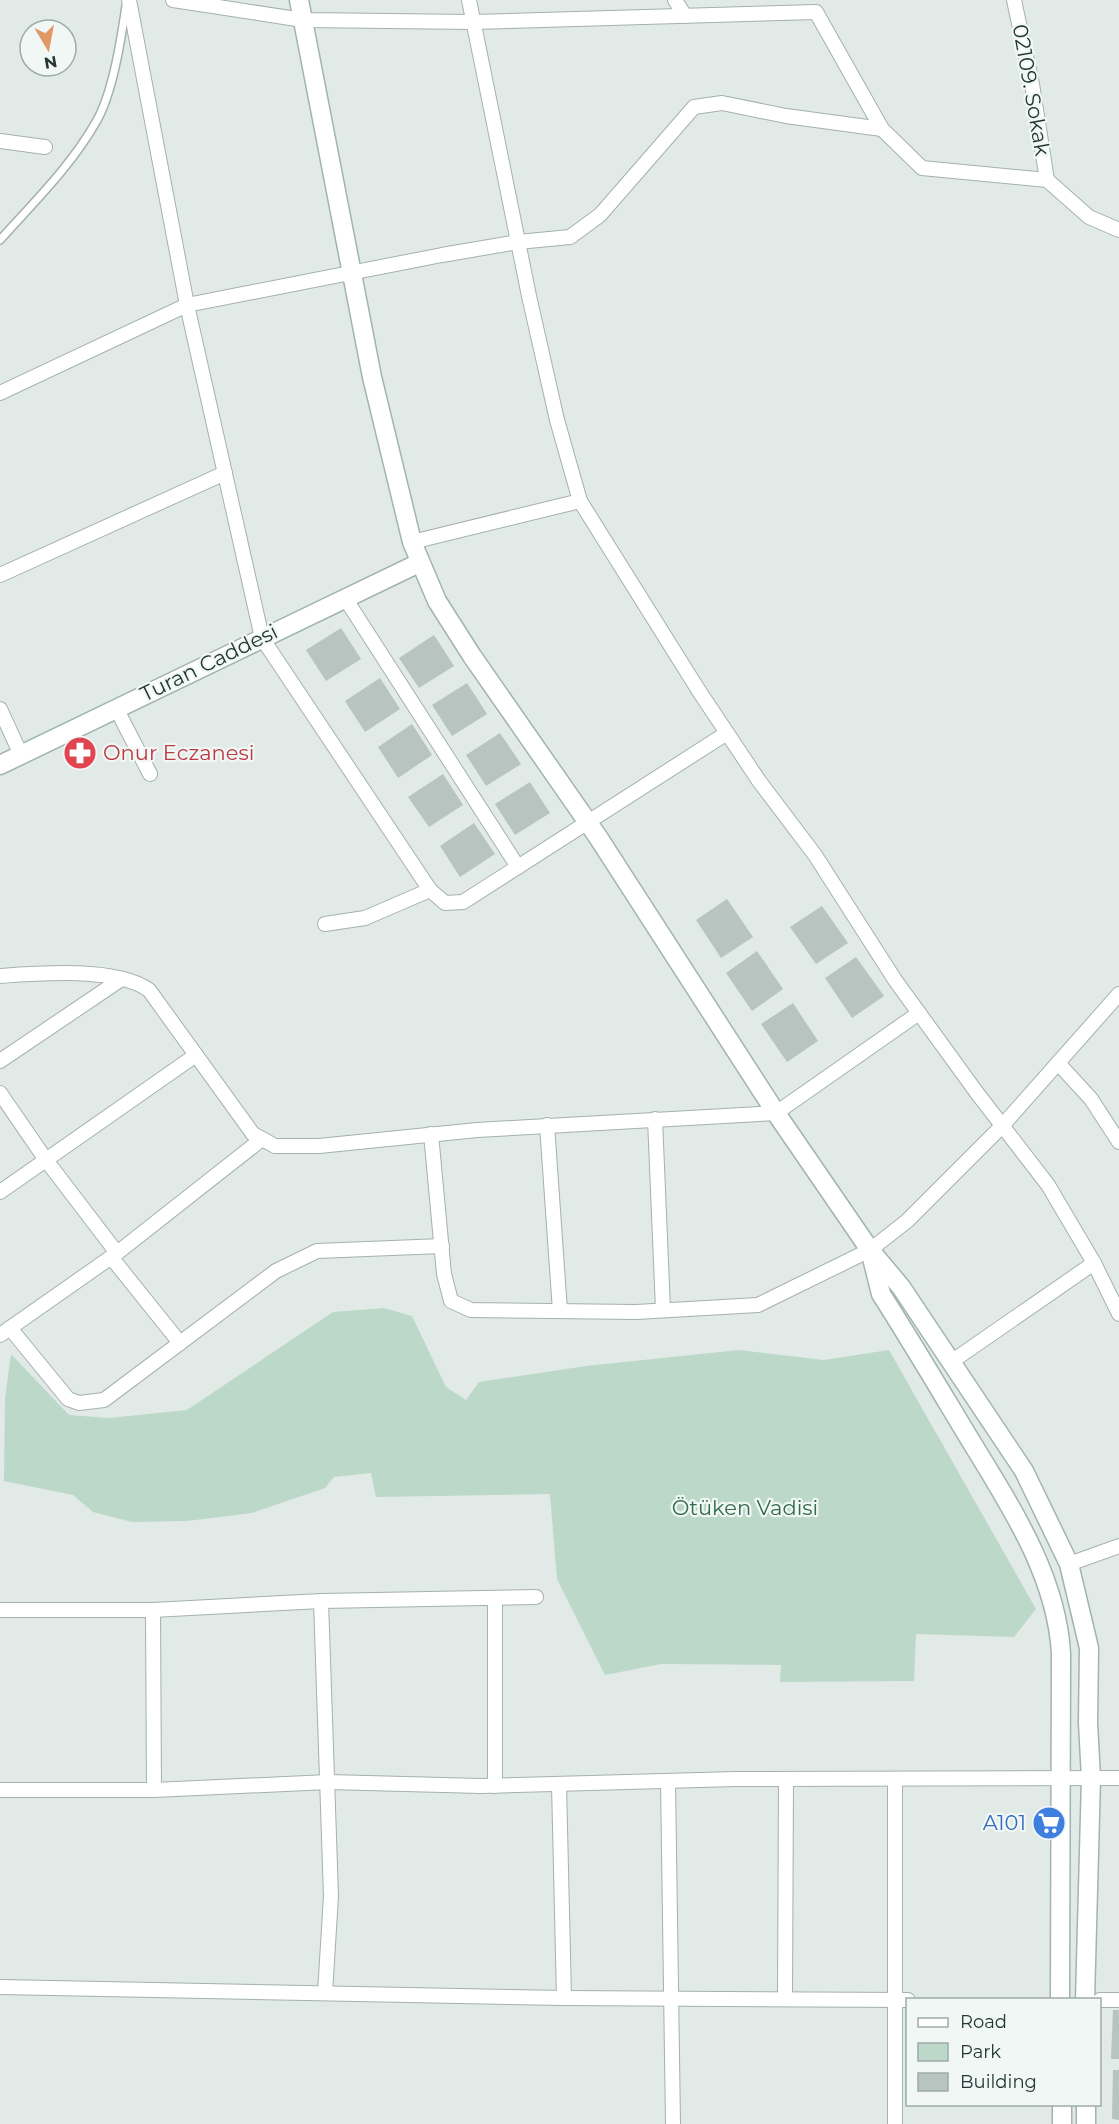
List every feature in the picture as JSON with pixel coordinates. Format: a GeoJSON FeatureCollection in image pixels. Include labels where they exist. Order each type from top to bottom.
{"type":"FeatureCollection","features":[{"type":"Feature","properties":{"kind":"street"},"geometry":{"type":"LineString","coordinates":[[128,0],[187,305],[262,638],[430,890],[445,903],[463,902],[726,733]]}},
{"type":"Feature","properties":{"kind":"street"},"geometry":{"type":"LineString","coordinates":[[173,0],[303,20],[473,22],[816,12],[882,129],[922,168],[1047,180],[1089,217],[1119,230]]}},
{"type":"Feature","properties":{"kind":"street"},"geometry":{"type":"LineString","coordinates":[[299,0],[372,377],[412,542],[437,601],[472,656],[588,822],[776,1113],[870,1250],[901,1287],[1024,1471],[1069,1564],[1089,1648],[1088,1723],[1091,1778],[1085,1998]]}},
{"type":"Feature","properties":{"kind":"street"},"geometry":{"type":"LineString","coordinates":[[469,0],[557,420],[579,501],[726,733],[815,855],[919,1013],[1048,1185],[1094,1263],[1119,1314]]}},
{"type":"Feature","properties":{"kind":"street"},"geometry":{"type":"LineString","coordinates":[[675,0],[685,16]]}},
{"type":"Feature","properties":{"kind":"street","name":"02109. Sokak"},"geometry":{"type":"LineString","coordinates":[[1014,0],[1032,84],[1047,180]]}},
{"type":"Feature","properties":{"kind":"street"},"geometry":{"type":"LineString","coordinates":[[0,393],[187,305],[353,271],[518,242],[570,237],[600,215],[694,107],[722,103],[786,116],[882,129]]}},
{"type":"Feature","properties":{"kind":"street"},"geometry":{"type":"LineString","coordinates":[[0,141],[45,147]]}},
{"type":"Feature","properties":{"kind":"street"},"geometry":{"type":"LineString","coordinates":[[0,575],[225,472]]}},
{"type":"Feature","properties":{"kind":"street"},"geometry":{"type":"LineString","coordinates":[[412,542],[579,501]]}},
{"type":"Feature","properties":{"kind":"street","name":"Turan Caddesi"},"geometry":{"type":"LineString","coordinates":[[0,765],[419,562]]}},
{"type":"Feature","properties":{"kind":"street"},"geometry":{"type":"LineString","coordinates":[[345,598],[518,867]]}},
{"type":"Feature","properties":{"kind":"street"},"geometry":{"type":"LineString","coordinates":[[116,708],[150,774]]}},
{"type":"Feature","properties":{"kind":"street"},"geometry":{"type":"LineString","coordinates":[[0,709],[21,755]]}},
{"type":"Feature","properties":{"kind":"street"},"geometry":{"type":"LineString","coordinates":[[325,924],[365,918],[430,890]]}},
{"type":"Feature","properties":{"kind":"street"},"geometry":{"type":"LineString","coordinates":[[0,976],[60,972],[120,980],[149,990],[253,1134],[275,1146],[319,1146],[547,1125],[776,1113],[919,1013]]}},
{"type":"Feature","properties":{"kind":"street"},"geometry":{"type":"LineString","coordinates":[[0,1061],[120,980]]}},
{"type":"Feature","properties":{"kind":"street"},"geometry":{"type":"LineString","coordinates":[[431,1134],[444,1274],[451,1301],[471,1310],[663,1310],[758,1305],[870,1250],[906,1221],[1002,1126],[1119,994]]}},
{"type":"Feature","properties":{"kind":"street"},"geometry":{"type":"LineString","coordinates":[[0,1192],[196,1055]]}},
{"type":"Feature","properties":{"kind":"street"},"geometry":{"type":"LineString","coordinates":[[1058,1063],[1091,1099],[1119,1142]]}},
{"type":"Feature","properties":{"kind":"street"},"geometry":{"type":"LineString","coordinates":[[0,1093],[114,1255],[180,1343]]}},
{"type":"Feature","properties":{"kind":"street"},"geometry":{"type":"LineString","coordinates":[[655,1119],[663,1310]]}},
{"type":"Feature","properties":{"kind":"street"},"geometry":{"type":"LineString","coordinates":[[547,1125],[560,1311]]}},
{"type":"Feature","properties":{"kind":"street"},"geometry":{"type":"LineString","coordinates":[[262,1139],[114,1255],[5,1331],[68,1399],[79,1403],[104,1400],[276,1271],[317,1251],[442,1246]]}},
{"type":"Feature","properties":{"kind":"street"},"geometry":{"type":"LineString","coordinates":[[870,1250],[881,1294],[1000,1489],[1046,1578],[1060,1636],[1062,1779],[1060,1998]]}},
{"type":"Feature","properties":{"kind":"street"},"geometry":{"type":"LineString","coordinates":[[951,1362],[1094,1263]]}},
{"type":"Feature","properties":{"kind":"street"},"geometry":{"type":"LineString","coordinates":[[1069,1564],[1119,1546]]}},
{"type":"Feature","properties":{"kind":"street"},"geometry":{"type":"LineString","coordinates":[[0,1610],[153,1610],[321,1601],[536,1597]]}},
{"type":"Feature","properties":{"kind":"street"},"geometry":{"type":"LineString","coordinates":[[495,1598],[495,1786]]}},
{"type":"Feature","properties":{"kind":"street"},"geometry":{"type":"LineString","coordinates":[[321,1601],[331,1896],[325,1993]]}},
{"type":"Feature","properties":{"kind":"street"},"geometry":{"type":"LineString","coordinates":[[153,1610],[154,1790]]}},
{"type":"Feature","properties":{"kind":"street"},"geometry":{"type":"LineString","coordinates":[[0,1790],[154,1790],[328,1782],[495,1786],[786,1779],[1119,1778]]}},
{"type":"Feature","properties":{"kind":"street"},"geometry":{"type":"LineString","coordinates":[[785,1998],[786,1779]]}},
{"type":"Feature","properties":{"kind":"street"},"geometry":{"type":"LineString","coordinates":[[895,1779],[901,2000],[895,2124]]}},
{"type":"Feature","properties":{"kind":"street"},"geometry":{"type":"LineString","coordinates":[[668,1781],[669,1997],[673,2124]]}},
{"type":"Feature","properties":{"kind":"street"},"geometry":{"type":"LineString","coordinates":[[559,1784],[564,1998]]}},
{"type":"Feature","properties":{"kind":"street"},"geometry":{"type":"LineString","coordinates":[[0,1987],[564,1998],[901,2000]]}},
{"type":"Feature","properties":{"kind":"street"},"geometry":{"type":"LineString","coordinates":[[1101,2000],[1119,2000]]}},
{"type":"Feature","properties":{"kind":"street"},"geometry":{"type":"LineString","coordinates":[[1062,2106],[1062,2124]]}},
{"type":"Feature","properties":{"kind":"street"},"geometry":{"type":"LineString","coordinates":[[1086,2106],[1086,2124]]}},
{"type":"Feature","properties":{"kind":"lane"},"geometry":{"type":"LineString","coordinates":[[0,240],[74,158],[98,119],[120,49],[128,0]]}},
{"type":"Feature","properties":{"kind":"green space","name":"Ötüken Vadisi"},"geometry":{"type":"Polygon","coordinates":[[[384,1308],[412,1316],[446,1387],[466,1400],[479,1382],[586,1366],[739,1350],[824,1360],[889,1350],[1036,1609],[1014,1637],[916,1634],[914,1681],[780,1682],[781,1665],[661,1664],[605,1675],[557,1579],[550,1494],[376,1497],[371,1473],[334,1477],[325,1488],[252,1513],[187,1521],[132,1522],[93,1512],[73,1495],[4,1481],[5,1399],[11,1354],[69,1415],[109,1418],[187,1410],[333,1312],[384,1308]]]}},
{"type":"Feature","properties":{"kind":"building"},"geometry":{"type":"Polygon","coordinates":[[[341,628],[361,659],[326,681],[306,650],[341,628]]]}},
{"type":"Feature","properties":{"kind":"building"},"geometry":{"type":"Polygon","coordinates":[[[434,635],[454,666],[419,688],[399,658],[434,635]]]}},
{"type":"Feature","properties":{"kind":"building"},"geometry":{"type":"Polygon","coordinates":[[[380,678],[400,709],[365,732],[345,701],[380,678]]]}},
{"type":"Feature","properties":{"kind":"building"},"geometry":{"type":"Polygon","coordinates":[[[467,683],[487,714],[452,736],[432,705],[467,683]]]}},
{"type":"Feature","properties":{"kind":"building"},"geometry":{"type":"Polygon","coordinates":[[[412,724],[432,755],[398,778],[378,747],[412,724]]]}},
{"type":"Feature","properties":{"kind":"building"},"geometry":{"type":"Polygon","coordinates":[[[500,733],[521,764],[486,786],[466,755],[500,733]]]}},
{"type":"Feature","properties":{"kind":"building"},"geometry":{"type":"Polygon","coordinates":[[[443,774],[463,805],[429,827],[408,797],[443,774]]]}},
{"type":"Feature","properties":{"kind":"building"},"geometry":{"type":"Polygon","coordinates":[[[530,782],[550,813],[515,835],[495,804],[530,782]]]}},
{"type":"Feature","properties":{"kind":"building"},"geometry":{"type":"Polygon","coordinates":[[[474,823],[495,854],[460,877],[440,846],[474,823]]]}},
{"type":"Feature","properties":{"kind":"building"},"geometry":{"type":"Polygon","coordinates":[[[727,899],[753,937],[721,958],[696,920],[727,899]]]}},
{"type":"Feature","properties":{"kind":"building"},"geometry":{"type":"Polygon","coordinates":[[[822,906],[848,943],[816,964],[790,927],[822,906]]]}},
{"type":"Feature","properties":{"kind":"building"},"geometry":{"type":"Polygon","coordinates":[[[757,951],[783,989],[752,1011],[726,973],[757,951]]]}},
{"type":"Feature","properties":{"kind":"building"},"geometry":{"type":"Polygon","coordinates":[[[856,957],[884,996],[852,1018],[825,978],[856,957]]]}},
{"type":"Feature","properties":{"kind":"building"},"geometry":{"type":"Polygon","coordinates":[[[793,1003],[818,1041],[787,1062],[761,1024],[793,1003]]]}},
{"type":"Feature","properties":{"kind":"building"},"geometry":{"type":"Polygon","coordinates":[[[1113,2010],[1119,2010],[1119,2059],[1111,2059],[1113,2010]]]}},
{"type":"Feature","properties":{"kind":"building"},"geometry":{"type":"Polygon","coordinates":[[[1113,2070],[1119,2070],[1119,2120],[1112,2119],[1113,2070]]]}},
{"type":"Feature","properties":{"kind":"place","name":"Onur Eczanesi"},"geometry":{"type":"Point","coordinates":[80,753]}},
{"type":"Feature","properties":{"kind":"place","name":"A101"},"geometry":{"type":"Point","coordinates":[1049,1823]}}]}
